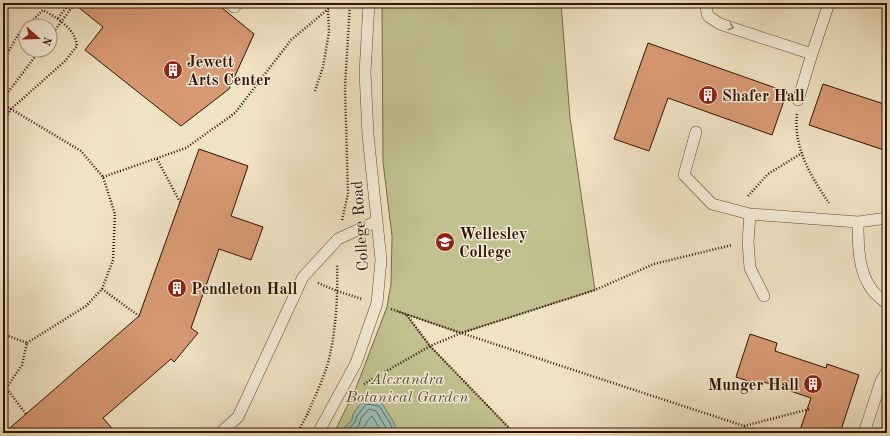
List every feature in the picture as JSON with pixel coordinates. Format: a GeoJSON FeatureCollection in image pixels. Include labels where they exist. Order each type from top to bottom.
{"type":"FeatureCollection","features":[{"type":"Feature","properties":{"kind":"lane","name":"College Road"},"geometry":{"type":"LineString","coordinates":[[318,433],[356,363],[377,303],[381,260],[368,135],[365,72],[369,3]]}},
{"type":"Feature","properties":{"kind":"lane"},"geometry":{"type":"LineString","coordinates":[[705,3],[708,16],[720,24],[812,54]]}},
{"type":"Feature","properties":{"kind":"lane"},"geometry":{"type":"LineString","coordinates":[[798,100],[829,3]]}},
{"type":"Feature","properties":{"kind":"lane"},"geometry":{"type":"LineString","coordinates":[[696,132],[684,175],[712,204],[750,214],[858,222],[887,218]]}},
{"type":"Feature","properties":{"kind":"lane"},"geometry":{"type":"LineString","coordinates":[[750,214],[748,242],[750,268],[764,296]]}},
{"type":"Feature","properties":{"kind":"lane"},"geometry":{"type":"LineString","coordinates":[[220,433],[238,417],[303,277],[338,239],[377,221]]}},
{"type":"Feature","properties":{"kind":"lane"},"geometry":{"type":"LineString","coordinates":[[858,222],[858,241],[861,268],[873,291],[887,304]]}},
{"type":"Feature","properties":{"kind":"lane"},"geometry":{"type":"LineString","coordinates":[[864,433],[881,381],[887,371]]}},
{"type":"Feature","properties":{"kind":"path"},"geometry":{"type":"LineString","coordinates":[[58,18],[70,3]]}},
{"type":"Feature","properties":{"kind":"path"},"geometry":{"type":"LineString","coordinates":[[58,26],[75,3]]}},
{"type":"Feature","properties":{"kind":"path"},"geometry":{"type":"LineString","coordinates":[[315,91],[323,67],[329,32],[327,3]]}},
{"type":"Feature","properties":{"kind":"path"},"geometry":{"type":"LineString","coordinates":[[103,177],[186,148],[234,113],[291,40],[328,9]]}},
{"type":"Feature","properties":{"kind":"path"},"geometry":{"type":"LineString","coordinates":[[3,122],[11,110],[65,61],[77,46],[76,39],[58,18],[43,10],[34,18]]}},
{"type":"Feature","properties":{"kind":"path"},"geometry":{"type":"LineString","coordinates":[[3,61],[18,35]]}},
{"type":"Feature","properties":{"kind":"path"},"geometry":{"type":"LineString","coordinates":[[3,99],[34,58]]}},
{"type":"Feature","properties":{"kind":"path"},"geometry":{"type":"LineString","coordinates":[[798,100],[795,128],[802,153],[808,169],[823,195],[842,221]]}},
{"type":"Feature","properties":{"kind":"path"},"geometry":{"type":"LineString","coordinates":[[3,104],[81,151],[103,177],[115,214],[113,260],[102,289],[86,306],[27,343],[22,365],[3,393]]}},
{"type":"Feature","properties":{"kind":"path"},"geometry":{"type":"LineString","coordinates":[[739,211],[742,204],[768,174],[802,153]]}},
{"type":"Feature","properties":{"kind":"path"},"geometry":{"type":"LineString","coordinates":[[157,159],[180,202]]}},
{"type":"Feature","properties":{"kind":"path"},"geometry":{"type":"LineString","coordinates":[[363,384],[430,346],[461,333],[595,290],[654,264],[748,242]]}},
{"type":"Feature","properties":{"kind":"path"},"geometry":{"type":"LineString","coordinates":[[303,277],[337,291],[377,303],[406,315],[744,426],[750,433]]}},
{"type":"Feature","properties":{"kind":"path"},"geometry":{"type":"LineString","coordinates":[[102,289],[139,316]]}},
{"type":"Feature","properties":{"kind":"path"},"geometry":{"type":"LineString","coordinates":[[406,315],[430,346],[514,433]]}},
{"type":"Feature","properties":{"kind":"path"},"geometry":{"type":"LineString","coordinates":[[3,334],[27,343]]}},
{"type":"Feature","properties":{"kind":"path"},"geometry":{"type":"LineString","coordinates":[[7,389],[26,414]]}},
{"type":"Feature","properties":{"kind":"path"},"geometry":{"type":"LineString","coordinates":[[297,433],[307,415],[336,401]]}},
{"type":"Feature","properties":{"kind":"path"},"geometry":{"type":"LineString","coordinates":[[744,426],[810,409]]}},
{"type":"Feature","properties":{"kind":"green space","name":"Alexandra Botanical Garden"},"geometry":{"type":"Polygon","coordinates":[[[382,3],[561,3],[570,118],[595,290],[461,333],[397,311],[406,315],[430,346],[514,433],[334,433],[356,388],[387,307],[391,284],[392,236],[383,162],[382,3]]]}},
{"type":"Feature","properties":{"kind":"water"},"geometry":{"type":"Polygon","coordinates":[[[364,399],[381,402],[393,421],[398,433],[341,433],[352,420],[353,414],[364,399]]]}},
{"type":"Feature","properties":{"kind":"building","name":"Jewett Arts Center"},"geometry":{"type":"Polygon","coordinates":[[[73,3],[216,3],[254,34],[229,89],[181,126],[85,50],[103,27],[73,3]]]}},
{"type":"Feature","properties":{"kind":"building","name":"Shafer Hall"},"geometry":{"type":"Polygon","coordinates":[[[648,43],[787,92],[772,135],[668,98],[649,151],[614,139],[648,43]]]}},
{"type":"Feature","properties":{"kind":"building"},"geometry":{"type":"Polygon","coordinates":[[[823,84],[887,105],[887,151],[809,125],[823,84]]]}},
{"type":"Feature","properties":{"kind":"building","name":"Pendleton Hall"},"geometry":{"type":"Polygon","coordinates":[[[199,149],[248,166],[231,216],[263,227],[251,260],[219,249],[191,328],[198,333],[174,362],[171,359],[103,418],[116,433],[4,433],[139,316],[199,149]]]}},
{"type":"Feature","properties":{"kind":"building","name":"Munger Hall"},"geometry":{"type":"Polygon","coordinates":[[[750,334],[777,343],[775,351],[826,368],[827,364],[859,375],[840,433],[799,433],[811,398],[764,382],[763,386],[736,377],[750,334]]]}},
{"type":"Feature","properties":{"kind":"place","name":"Jewett Arts Center"},"geometry":{"type":"Point","coordinates":[173,70]}},
{"type":"Feature","properties":{"kind":"place","name":"Shafer Hall"},"geometry":{"type":"Point","coordinates":[708,95]}},
{"type":"Feature","properties":{"kind":"place","name":"Wellesley College"},"geometry":{"type":"Point","coordinates":[445,242]}},
{"type":"Feature","properties":{"kind":"place","name":"Pendleton Hall"},"geometry":{"type":"Point","coordinates":[177,288]}},
{"type":"Feature","properties":{"kind":"place","name":"Munger Hall"},"geometry":{"type":"Point","coordinates":[813,384]}}]}
